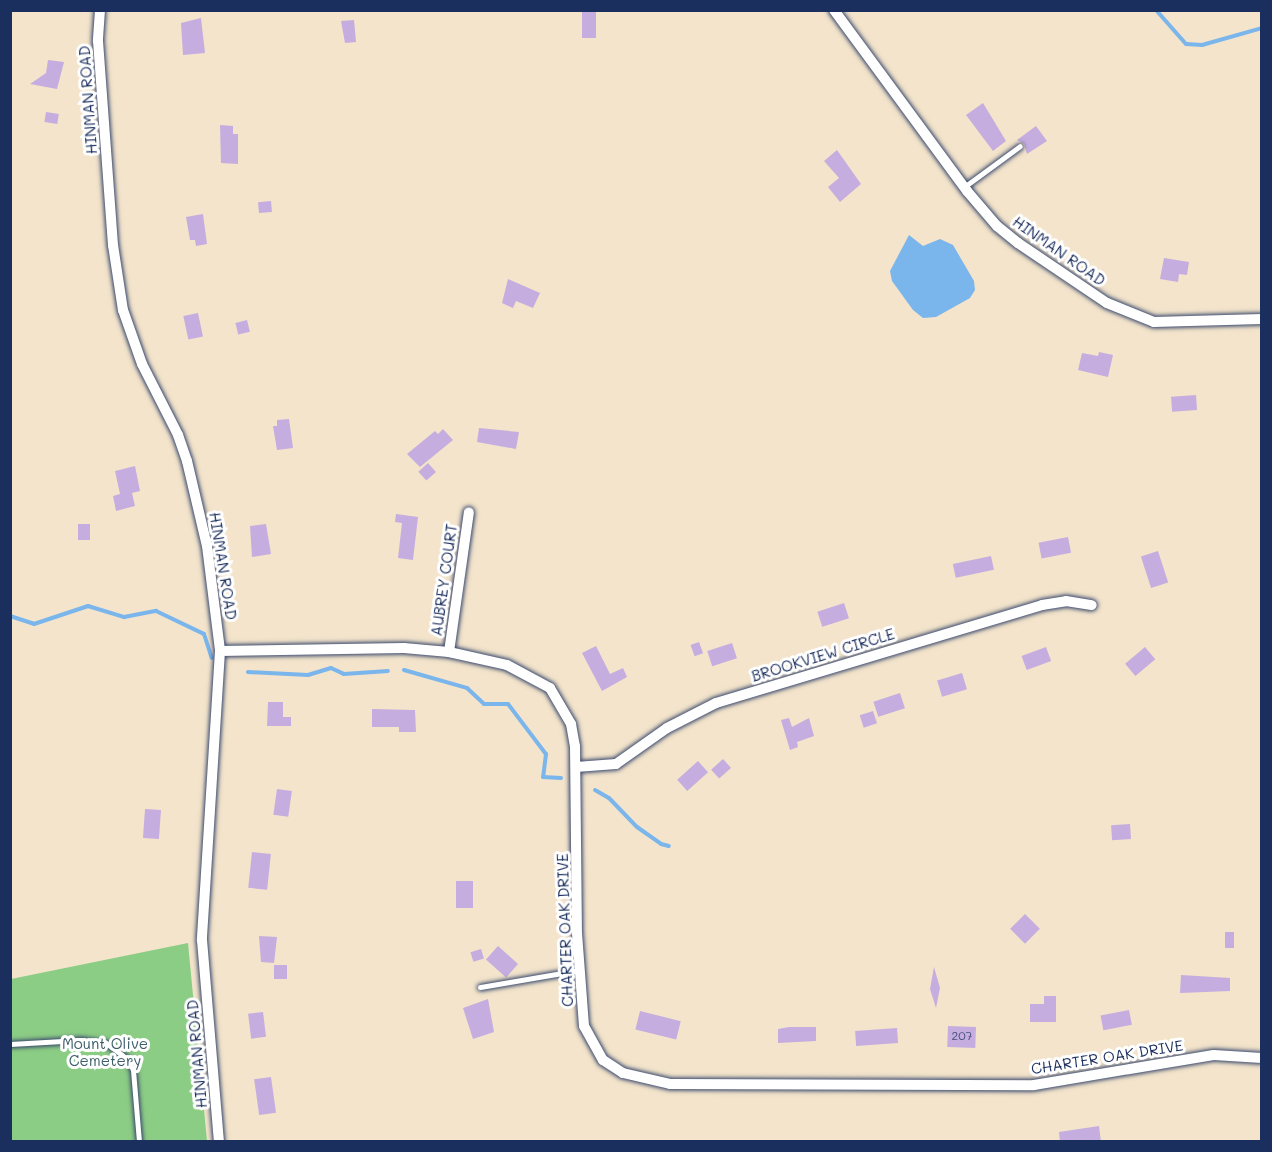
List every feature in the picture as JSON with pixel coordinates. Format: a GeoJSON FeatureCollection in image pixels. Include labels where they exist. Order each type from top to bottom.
{"type":"FeatureCollection","features":[{"type":"Feature","properties":{"kind":"street","name":"HINMAN ROAD"},"geometry":{"type":"LineString","coordinates":[[100,10],[98,41],[113,245],[123,310],[142,364],[178,435],[187,460],[207,546],[220,651],[202,940],[219,1142]]}},
{"type":"Feature","properties":{"kind":"street","name":"HINMAN ROAD"},"geometry":{"type":"LineString","coordinates":[[834,10],[964,188],[998,226],[1018,243],[1129,314],[1154,322],[1181,324],[1262,320]]}},
{"type":"Feature","properties":{"kind":"street","name":"AUBREY COURT"},"geometry":{"type":"LineString","coordinates":[[449,652],[469,512]]}},
{"type":"Feature","properties":{"kind":"street","name":"BROOKVIEW CIRCLE"},"geometry":{"type":"LineString","coordinates":[[576,767],[616,764],[667,728],[716,703],[1042,605],[1066,601],[1092,605]]}},
{"type":"Feature","properties":{"kind":"street","name":"CHARTER OAK DRIVE"},"geometry":{"type":"LineString","coordinates":[[220,651],[404,648],[449,652],[507,665],[550,688],[571,724],[576,767],[579,970],[584,1026],[603,1060],[623,1073],[670,1084],[1034,1085],[1214,1055],[1262,1058]]}},
{"type":"Feature","properties":{"kind":"lane"},"geometry":{"type":"LineString","coordinates":[[964,188],[1020,146]]}},
{"type":"Feature","properties":{"kind":"lane"},"geometry":{"type":"LineString","coordinates":[[480,987],[579,970]]}},
{"type":"Feature","properties":{"kind":"lane"},"geometry":{"type":"LineString","coordinates":[[10,1044],[80,1040],[106,1042],[128,1060],[133,1070],[139,1142]]}},
{"type":"Feature","properties":{"kind":"green space","name":"Mount Olive Cemetery"},"geometry":{"type":"Polygon","coordinates":[[[188,943],[207,1141],[11,1142],[11,979],[188,943]]]}},
{"type":"Feature","properties":{"kind":"water"},"geometry":{"type":"Polygon","coordinates":[[[909,235],[923,246],[940,239],[953,245],[974,281],[975,290],[970,298],[936,317],[923,318],[913,310],[892,281],[890,271],[909,235]]]}},
{"type":"Feature","properties":{"kind":"building"},"geometry":{"type":"Polygon","coordinates":[[[582,10],[596,10],[596,38],[582,38],[582,10]]]}},
{"type":"Feature","properties":{"kind":"building"},"geometry":{"type":"Polygon","coordinates":[[[201,18],[205,53],[183,55],[181,23],[201,18]]]}},
{"type":"Feature","properties":{"kind":"building"},"geometry":{"type":"Polygon","coordinates":[[[354,20],[356,42],[345,43],[341,21],[354,20]]]}},
{"type":"Feature","properties":{"kind":"building"},"geometry":{"type":"Polygon","coordinates":[[[48,60],[64,62],[57,89],[30,84],[46,73],[48,60]]]}},
{"type":"Feature","properties":{"kind":"building"},"geometry":{"type":"Polygon","coordinates":[[[983,103],[1006,141],[993,151],[966,115],[983,103]]]}},
{"type":"Feature","properties":{"kind":"building"},"geometry":{"type":"Polygon","coordinates":[[[46,112],[59,114],[57,124],[44,122],[46,112]]]}},
{"type":"Feature","properties":{"kind":"building"},"geometry":{"type":"Polygon","coordinates":[[[220,125],[233,126],[233,134],[238,134],[238,164],[221,163],[220,125]]]}},
{"type":"Feature","properties":{"kind":"building"},"geometry":{"type":"Polygon","coordinates":[[[1036,126],[1047,141],[1027,154],[1024,144],[1017,140],[1036,126]]]}},
{"type":"Feature","properties":{"kind":"building"},"geometry":{"type":"Polygon","coordinates":[[[837,150],[861,184],[840,202],[828,187],[839,178],[824,161],[837,150]]]}},
{"type":"Feature","properties":{"kind":"building"},"geometry":{"type":"Polygon","coordinates":[[[271,201],[272,212],[259,213],[258,202],[271,201]]]}},
{"type":"Feature","properties":{"kind":"building"},"geometry":{"type":"Polygon","coordinates":[[[203,214],[207,244],[196,246],[195,240],[190,240],[186,217],[203,214]]]}},
{"type":"Feature","properties":{"kind":"building"},"geometry":{"type":"Polygon","coordinates":[[[1164,258],[1189,262],[1187,275],[1179,274],[1178,282],[1160,279],[1164,258]]]}},
{"type":"Feature","properties":{"kind":"building"},"geometry":{"type":"Polygon","coordinates":[[[508,279],[540,293],[533,308],[516,301],[513,308],[502,303],[508,279]]]}},
{"type":"Feature","properties":{"kind":"building"},"geometry":{"type":"Polygon","coordinates":[[[198,313],[203,336],[188,340],[183,316],[198,313]]]}},
{"type":"Feature","properties":{"kind":"building"},"geometry":{"type":"Polygon","coordinates":[[[247,320],[250,332],[238,335],[235,323],[247,320]]]}},
{"type":"Feature","properties":{"kind":"building"},"geometry":{"type":"Polygon","coordinates":[[[1099,352],[1113,355],[1108,377],[1078,370],[1082,353],[1098,356],[1099,352]]]}},
{"type":"Feature","properties":{"kind":"building"},"geometry":{"type":"Polygon","coordinates":[[[1196,395],[1197,410],[1172,412],[1171,397],[1196,395]]]}},
{"type":"Feature","properties":{"kind":"building"},"geometry":{"type":"Polygon","coordinates":[[[289,419],[293,448],[277,450],[273,426],[277,426],[277,420],[289,419]]]}},
{"type":"Feature","properties":{"kind":"building"},"geometry":{"type":"Polygon","coordinates":[[[479,428],[519,432],[516,449],[477,442],[479,428]]]}},
{"type":"Feature","properties":{"kind":"building"},"geometry":{"type":"Polygon","coordinates":[[[443,429],[453,440],[420,467],[407,454],[435,431],[438,434],[443,429]]]}},
{"type":"Feature","properties":{"kind":"building"},"geometry":{"type":"Polygon","coordinates":[[[428,463],[436,472],[426,481],[418,472],[428,463]]]}},
{"type":"Feature","properties":{"kind":"building"},"geometry":{"type":"Polygon","coordinates":[[[135,466],[140,491],[132,493],[135,506],[116,511],[113,496],[120,494],[115,471],[135,466]]]}},
{"type":"Feature","properties":{"kind":"building"},"geometry":{"type":"Polygon","coordinates":[[[396,514],[418,517],[413,560],[398,558],[402,523],[395,522],[396,514]]]}},
{"type":"Feature","properties":{"kind":"building"},"geometry":{"type":"Polygon","coordinates":[[[78,524],[90,524],[90,540],[78,540],[78,524]]]}},
{"type":"Feature","properties":{"kind":"building"},"geometry":{"type":"Polygon","coordinates":[[[266,524],[271,554],[252,557],[250,526],[266,524]]]}},
{"type":"Feature","properties":{"kind":"building"},"geometry":{"type":"Polygon","coordinates":[[[1068,537],[1071,553],[1042,558],[1039,543],[1068,537]]]}},
{"type":"Feature","properties":{"kind":"building"},"geometry":{"type":"Polygon","coordinates":[[[1158,551],[1168,582],[1151,588],[1141,557],[1158,551]]]}},
{"type":"Feature","properties":{"kind":"building"},"geometry":{"type":"Polygon","coordinates":[[[991,556],[994,570],[956,578],[953,564],[991,556]]]}},
{"type":"Feature","properties":{"kind":"building"},"geometry":{"type":"Polygon","coordinates":[[[844,603],[849,618],[822,627],[817,612],[844,603]]]}},
{"type":"Feature","properties":{"kind":"building"},"geometry":{"type":"Polygon","coordinates":[[[699,642],[703,653],[695,656],[691,645],[699,642]]]}},
{"type":"Feature","properties":{"kind":"building"},"geometry":{"type":"Polygon","coordinates":[[[732,643],[737,658],[712,666],[707,651],[732,643]]]}},
{"type":"Feature","properties":{"kind":"building"},"geometry":{"type":"Polygon","coordinates":[[[596,646],[610,674],[623,668],[627,677],[602,691],[582,653],[596,646]]]}},
{"type":"Feature","properties":{"kind":"building"},"geometry":{"type":"Polygon","coordinates":[[[1046,647],[1051,661],[1027,670],[1022,656],[1046,647]]]}},
{"type":"Feature","properties":{"kind":"building"},"geometry":{"type":"Polygon","coordinates":[[[1145,647],[1155,659],[1135,676],[1125,664],[1145,647]]]}},
{"type":"Feature","properties":{"kind":"building"},"geometry":{"type":"Polygon","coordinates":[[[962,673],[967,689],[942,697],[937,681],[962,673]]]}},
{"type":"Feature","properties":{"kind":"building"},"geometry":{"type":"Polygon","coordinates":[[[900,693],[905,708],[878,717],[873,702],[900,693]]]}},
{"type":"Feature","properties":{"kind":"building"},"geometry":{"type":"Polygon","coordinates":[[[268,702],[283,702],[283,717],[291,717],[291,726],[267,726],[268,702]]]}},
{"type":"Feature","properties":{"kind":"building"},"geometry":{"type":"Polygon","coordinates":[[[372,709],[415,710],[416,732],[399,732],[399,727],[372,727],[372,709]]]}},
{"type":"Feature","properties":{"kind":"building"},"geometry":{"type":"Polygon","coordinates":[[[873,711],[877,723],[864,728],[860,715],[873,711]]]}},
{"type":"Feature","properties":{"kind":"building"},"geometry":{"type":"Polygon","coordinates":[[[789,718],[792,727],[809,718],[814,736],[797,742],[798,747],[790,750],[781,720],[789,718]]]}},
{"type":"Feature","properties":{"kind":"building"},"geometry":{"type":"Polygon","coordinates":[[[723,759],[731,768],[719,779],[711,770],[723,759]]]}},
{"type":"Feature","properties":{"kind":"building"},"geometry":{"type":"Polygon","coordinates":[[[698,761],[708,772],[687,791],[677,780],[698,761]]]}},
{"type":"Feature","properties":{"kind":"building"},"geometry":{"type":"Polygon","coordinates":[[[277,789],[292,791],[288,817],[273,815],[277,789]]]}},
{"type":"Feature","properties":{"kind":"building"},"geometry":{"type":"Polygon","coordinates":[[[145,809],[161,810],[159,839],[143,838],[145,809]]]}},
{"type":"Feature","properties":{"kind":"building"},"geometry":{"type":"Polygon","coordinates":[[[1130,824],[1131,839],[1112,840],[1111,825],[1130,824]]]}},
{"type":"Feature","properties":{"kind":"building"},"geometry":{"type":"Polygon","coordinates":[[[252,852],[271,854],[267,890],[248,888],[252,852]]]}},
{"type":"Feature","properties":{"kind":"building"},"geometry":{"type":"Polygon","coordinates":[[[456,881],[473,881],[473,908],[456,908],[456,881]]]}},
{"type":"Feature","properties":{"kind":"building"},"geometry":{"type":"Polygon","coordinates":[[[1025,914],[1040,929],[1025,944],[1010,929],[1025,914]]]}},
{"type":"Feature","properties":{"kind":"building"},"geometry":{"type":"Polygon","coordinates":[[[1225,932],[1234,932],[1234,948],[1225,948],[1225,932]]]}},
{"type":"Feature","properties":{"kind":"building"},"geometry":{"type":"Polygon","coordinates":[[[259,936],[277,937],[274,963],[261,962],[259,936]]]}},
{"type":"Feature","properties":{"kind":"building"},"geometry":{"type":"Polygon","coordinates":[[[498,946],[518,964],[506,977],[486,959],[498,946]]]}},
{"type":"Feature","properties":{"kind":"building"},"geometry":{"type":"Polygon","coordinates":[[[481,949],[484,959],[473,962],[470,952],[481,949]]]}},
{"type":"Feature","properties":{"kind":"building"},"geometry":{"type":"Polygon","coordinates":[[[274,965],[287,965],[287,979],[274,979],[274,965]]]}},
{"type":"Feature","properties":{"kind":"building"},"geometry":{"type":"Polygon","coordinates":[[[934,967],[940,988],[936,1008],[930,989],[934,967]]]}},
{"type":"Feature","properties":{"kind":"building"},"geometry":{"type":"Polygon","coordinates":[[[1181,975],[1230,978],[1230,991],[1180,993],[1181,975]]]}},
{"type":"Feature","properties":{"kind":"building"},"geometry":{"type":"Polygon","coordinates":[[[1044,996],[1056,996],[1056,1022],[1030,1022],[1030,1004],[1044,1004],[1044,996]]]}},
{"type":"Feature","properties":{"kind":"building"},"geometry":{"type":"Polygon","coordinates":[[[488,999],[494,1032],[473,1039],[463,1008],[488,999]]]}},
{"type":"Feature","properties":{"kind":"building"},"geometry":{"type":"Polygon","coordinates":[[[1129,1010],[1132,1025],[1103,1030],[1101,1016],[1129,1010]]]}},
{"type":"Feature","properties":{"kind":"building"},"geometry":{"type":"Polygon","coordinates":[[[640,1011],[681,1021],[676,1040],[635,1029],[640,1011]]]}},
{"type":"Feature","properties":{"kind":"building"},"geometry":{"type":"Polygon","coordinates":[[[263,1012],[266,1037],[251,1039],[248,1014],[263,1012]]]}},
{"type":"Feature","properties":{"kind":"building"},"geometry":{"type":"Polygon","coordinates":[[[948,1026],[976,1027],[975,1048],[947,1047],[948,1026]]]}},
{"type":"Feature","properties":{"kind":"building"},"geometry":{"type":"Polygon","coordinates":[[[816,1027],[816,1041],[778,1043],[778,1029],[816,1027]]]}},
{"type":"Feature","properties":{"kind":"building"},"geometry":{"type":"Polygon","coordinates":[[[897,1028],[898,1043],[856,1046],[855,1031],[897,1028]]]}},
{"type":"Feature","properties":{"kind":"building"},"geometry":{"type":"Polygon","coordinates":[[[271,1077],[276,1113],[259,1115],[254,1079],[271,1077]]]}},
{"type":"Feature","properties":{"kind":"building"},"geometry":{"type":"Polygon","coordinates":[[[1099,1126],[1101,1142],[1060,1142],[1059,1132],[1099,1126]]]}},
{"type":"Feature","properties":{"kind":"waterway"},"geometry":{"type":"LineString","coordinates":[[1156,10],[1186,44],[1202,45],[1262,28]]}},
{"type":"Feature","properties":{"kind":"waterway"},"geometry":{"type":"LineString","coordinates":[[10,616],[34,624],[88,606],[124,617],[156,611],[204,634],[212,658]]}},
{"type":"Feature","properties":{"kind":"waterway"},"geometry":{"type":"LineString","coordinates":[[248,672],[308,675],[331,668],[344,674],[388,671]]}},
{"type":"Feature","properties":{"kind":"waterway"},"geometry":{"type":"LineString","coordinates":[[404,670],[467,688],[484,704],[508,704],[546,754],[543,777],[561,778]]}},
{"type":"Feature","properties":{"kind":"waterway"},"geometry":{"type":"LineString","coordinates":[[595,790],[609,798],[637,827],[661,844],[669,846]]}}]}
